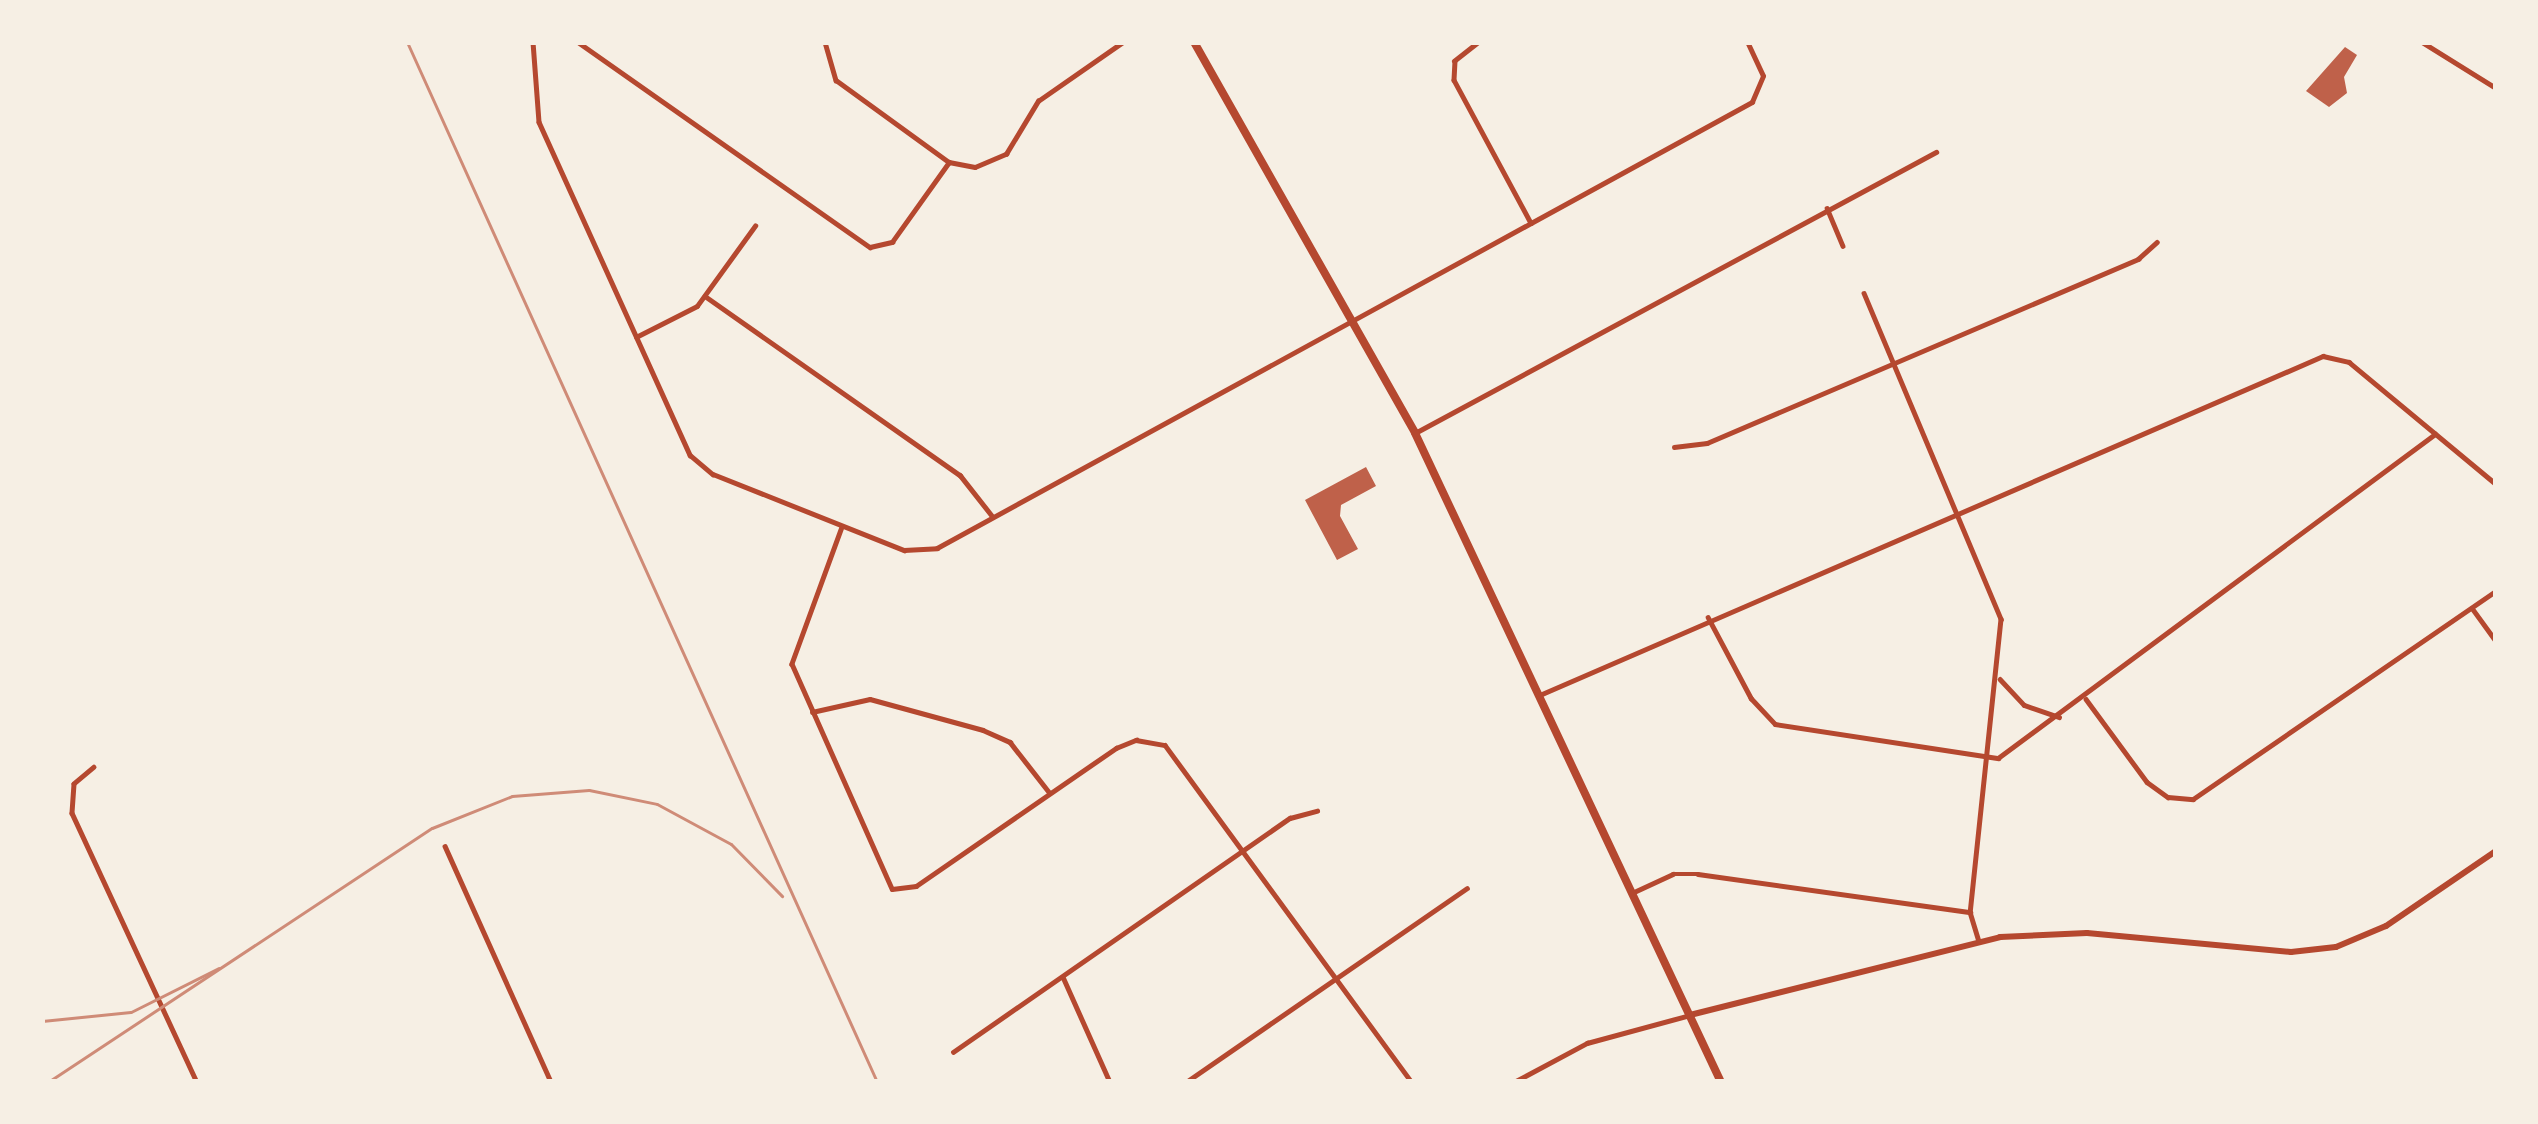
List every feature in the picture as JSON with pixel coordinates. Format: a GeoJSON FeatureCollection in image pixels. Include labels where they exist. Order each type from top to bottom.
{"type":"FeatureCollection","features":[{"type":"Feature","properties":{"kind":"highway"},"geometry":{"type":"LineString","coordinates":[[1194,42],[1415,433],[1721,1082]]}},
{"type":"Feature","properties":{"kind":"main road"},"geometry":{"type":"LineString","coordinates":[[1690,1015],[1979,941],[2087,933],[2291,952],[2336,947],[2386,926],[2496,851]]}},
{"type":"Feature","properties":{"kind":"street"},"geometry":{"type":"LineString","coordinates":[[533,42],[539,122],[697,464],[842,527],[921,552],[992,518],[1752,102],[1763,76],[1747,42]]}},
{"type":"Feature","properties":{"kind":"street"},"geometry":{"type":"LineString","coordinates":[[578,42],[870,247],[892,242],[949,162]]}},
{"type":"Feature","properties":{"kind":"street"},"geometry":{"type":"LineString","coordinates":[[825,42],[836,80],[949,162],[997,160],[1038,101],[1123,42]]}},
{"type":"Feature","properties":{"kind":"street"},"geometry":{"type":"LineString","coordinates":[[1479,42],[1455,61],[1454,80],[1531,223]]}},
{"type":"Feature","properties":{"kind":"street"},"geometry":{"type":"LineString","coordinates":[[2422,42],[2496,88]]}},
{"type":"Feature","properties":{"kind":"street"},"geometry":{"type":"LineString","coordinates":[[1415,433],[1936,152]]}},
{"type":"Feature","properties":{"kind":"street"},"geometry":{"type":"LineString","coordinates":[[1827,208],[1843,246]]}},
{"type":"Feature","properties":{"kind":"street"},"geometry":{"type":"LineString","coordinates":[[636,337],[705,296],[755,226]]}},
{"type":"Feature","properties":{"kind":"street"},"geometry":{"type":"LineString","coordinates":[[1674,447],[1707,443],[2138,259],[2157,242]]}},
{"type":"Feature","properties":{"kind":"street"},"geometry":{"type":"LineString","coordinates":[[1864,292],[2001,619],[1999,677],[1970,911],[1979,941]]}},
{"type":"Feature","properties":{"kind":"street"},"geometry":{"type":"LineString","coordinates":[[705,296],[960,476],[992,518]]}},
{"type":"Feature","properties":{"kind":"street"},"geometry":{"type":"LineString","coordinates":[[1542,694],[1708,617],[2323,356],[2349,362],[2496,484]]}},
{"type":"Feature","properties":{"kind":"street"},"geometry":{"type":"LineString","coordinates":[[1708,617],[1751,698],[1775,724],[2005,756],[2435,434]]}},
{"type":"Feature","properties":{"kind":"street"},"geometry":{"type":"LineString","coordinates":[[842,527],[792,652],[812,712],[888,882],[899,891],[1116,748],[1158,742],[1182,758],[1412,1082]]}},
{"type":"Feature","properties":{"kind":"street"},"geometry":{"type":"LineString","coordinates":[[2085,698],[2146,782],[2168,797],[2193,799],[2496,591]]}},
{"type":"Feature","properties":{"kind":"street"},"geometry":{"type":"LineString","coordinates":[[2472,608],[2496,641]]}},
{"type":"Feature","properties":{"kind":"street"},"geometry":{"type":"LineString","coordinates":[[1999,677],[2024,705],[2059,717]]}},
{"type":"Feature","properties":{"kind":"street"},"geometry":{"type":"LineString","coordinates":[[812,712],[870,699],[983,730],[1019,751],[1050,794]]}},
{"type":"Feature","properties":{"kind":"street"},"geometry":{"type":"LineString","coordinates":[[94,767],[74,784],[72,813],[196,1082]]}},
{"type":"Feature","properties":{"kind":"street"},"geometry":{"type":"LineString","coordinates":[[952,1052],[1246,848],[1318,811]]}},
{"type":"Feature","properties":{"kind":"street"},"geometry":{"type":"LineString","coordinates":[[445,846],[551,1082]]}},
{"type":"Feature","properties":{"kind":"street"},"geometry":{"type":"LineString","coordinates":[[1634,892],[1672,874],[1698,874],[1970,911]]}},
{"type":"Feature","properties":{"kind":"street"},"geometry":{"type":"LineString","coordinates":[[1186,1082],[1467,888]]}},
{"type":"Feature","properties":{"kind":"street"},"geometry":{"type":"LineString","coordinates":[[1063,977],[1110,1082]]}},
{"type":"Feature","properties":{"kind":"street"},"geometry":{"type":"LineString","coordinates":[[1514,1082],[1587,1043],[1690,1015]]}},
{"type":"Feature","properties":{"kind":"building"},"geometry":{"type":"Polygon","coordinates":[[[2345,47],[2357,55],[2344,77],[2347,93],[2329,107],[2306,91],[2345,47]]]}},
{"type":"Feature","properties":{"kind":"building"},"geometry":{"type":"Polygon","coordinates":[[[1366,467],[1376,486],[1341,505],[1340,516],[1358,549],[1337,560],[1305,500],[1366,467]]]}},
{"type":"Feature","properties":{"kind":"tram line"},"geometry":{"type":"LineString","coordinates":[[42,1021],[131,1012],[219,968]]}},
{"type":"Feature","properties":{"kind":"railway"},"geometry":{"type":"LineString","coordinates":[[407,42],[877,1082]]}},
{"type":"Feature","properties":{"kind":"railway"},"geometry":{"type":"LineString","coordinates":[[48,1082],[432,828],[512,796],[589,790],[657,804],[731,844],[782,896]]}}]}
